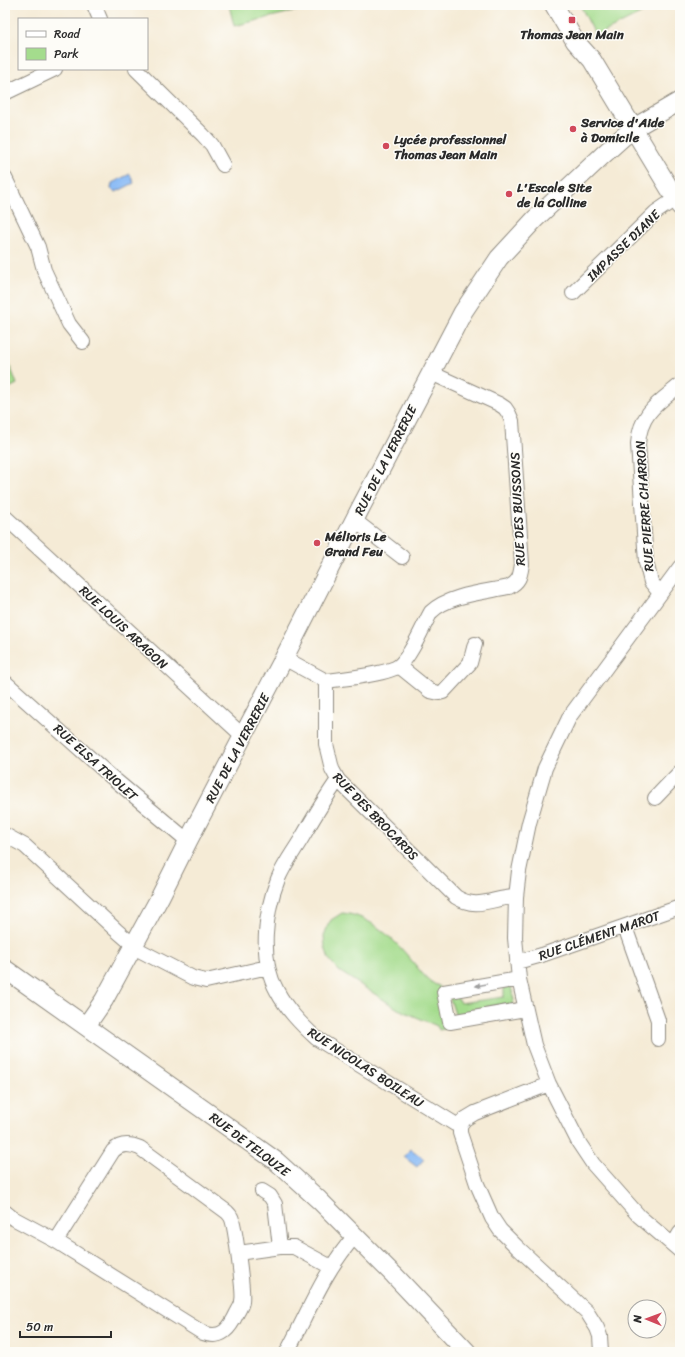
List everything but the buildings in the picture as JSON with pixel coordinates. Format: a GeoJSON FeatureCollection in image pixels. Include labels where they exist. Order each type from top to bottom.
{"type":"FeatureCollection","features":[{"type":"Feature","properties":{"kind":"street"},"geometry":{"type":"LineString","coordinates":[[94,5],[100,18]]}},
{"type":"Feature","properties":{"kind":"street"},"geometry":{"type":"LineString","coordinates":[[554,5],[576,41],[592,60],[678,202]]}},
{"type":"Feature","properties":{"kind":"street"},"geometry":{"type":"LineString","coordinates":[[5,93],[53,70]]}},
{"type":"Feature","properties":{"kind":"street"},"geometry":{"type":"LineString","coordinates":[[137,70],[203,135],[212,145],[223,165]]}},
{"type":"Feature","properties":{"kind":"street","name":"RUE DE LA VERRERIE"},"geometry":{"type":"LineString","coordinates":[[86,1026],[104,1000],[160,897],[463,312],[505,250],[535,219],[582,174],[633,130],[680,101]]}},
{"type":"Feature","properties":{"kind":"street"},"geometry":{"type":"LineString","coordinates":[[5,178],[38,247],[44,270],[69,324],[83,342]]}},
{"type":"Feature","properties":{"kind":"street","name":"IMPASSE DIANE"},"geometry":{"type":"LineString","coordinates":[[573,293],[656,212],[678,202]]}},
{"type":"Feature","properties":{"kind":"street","name":"RUE DES BUISSONS"},"geometry":{"type":"LineString","coordinates":[[399,666],[407,656],[431,612],[437,606],[449,600],[516,583],[520,575],[522,564],[512,421],[509,414],[505,408],[499,404],[431,373]]}},
{"type":"Feature","properties":{"kind":"street","name":"RUE PIERRE CHARRON"},"geometry":{"type":"LineString","coordinates":[[660,593],[651,582],[646,562],[638,434],[646,416],[652,408],[680,385]]}},
{"type":"Feature","properties":{"kind":"street","name":"RUE LOUIS ARAGON"},"geometry":{"type":"LineString","coordinates":[[5,517],[243,736]]}},
{"type":"Feature","properties":{"kind":"street"},"geometry":{"type":"LineString","coordinates":[[354,520],[402,557]]}},
{"type":"Feature","properties":{"kind":"street"},"geometry":{"type":"LineString","coordinates":[[678,1243],[639,1216],[594,1164],[579,1144],[549,1084],[534,1045],[519,979],[515,938],[516,897],[519,871],[529,823],[545,768],[570,716],[680,567]]}},
{"type":"Feature","properties":{"kind":"street"},"geometry":{"type":"LineString","coordinates":[[284,658],[326,682],[387,671],[399,666],[430,691],[438,693],[443,692],[470,663],[475,644]]}},
{"type":"Feature","properties":{"kind":"street","name":"RUE ELSA TRIOLET"},"geometry":{"type":"LineString","coordinates":[[5,682],[114,779],[188,841]]}},
{"type":"Feature","properties":{"kind":"street","name":"RUE DES BROCARDS"},"geometry":{"type":"LineString","coordinates":[[326,682],[326,744],[332,769],[338,780],[456,897],[462,901],[478,904],[508,897],[516,897]]}},
{"type":"Feature","properties":{"kind":"street"},"geometry":{"type":"LineString","coordinates":[[655,798],[680,772]]}},
{"type":"Feature","properties":{"kind":"street","name":"RUE NICOLAS BOILEAU"},"geometry":{"type":"LineString","coordinates":[[338,780],[328,793],[279,877],[268,910],[266,928],[268,967],[276,990],[288,1009],[316,1038],[460,1125]]}},
{"type":"Feature","properties":{"kind":"street"},"geometry":{"type":"LineString","coordinates":[[5,835],[25,846],[133,945],[143,952],[200,980],[212,981],[268,967]]}},
{"type":"Feature","properties":{"kind":"street","name":"RUE CLÉMENT MAROT"},"geometry":{"type":"LineString","coordinates":[[517,962],[625,927],[680,907]]}},
{"type":"Feature","properties":{"kind":"street"},"geometry":{"type":"LineString","coordinates":[[625,927],[658,1020],[658,1039]]}},
{"type":"Feature","properties":{"kind":"street","name":"RUE DE TELOUZE"},"geometry":{"type":"LineString","coordinates":[[5,969],[276,1161],[319,1200],[394,1274],[467,1352]]}},
{"type":"Feature","properties":{"kind":"street"},"geometry":{"type":"LineString","coordinates":[[519,979],[444,992],[450,1022],[525,1009]]}},
{"type":"Feature","properties":{"kind":"street"},"geometry":{"type":"LineString","coordinates":[[549,1084],[475,1113],[465,1119],[460,1125],[460,1133],[477,1184],[492,1218],[500,1230],[517,1247],[587,1312],[598,1328],[601,1352]]}},
{"type":"Feature","properties":{"kind":"street"},"geometry":{"type":"LineString","coordinates":[[5,1212],[11,1217],[56,1241],[208,1335],[219,1334],[228,1330],[232,1325],[242,1301],[238,1254],[231,1217],[227,1212],[140,1148],[124,1144],[118,1146],[113,1151],[56,1241]]}},
{"type":"Feature","properties":{"kind":"street"},"geometry":{"type":"LineString","coordinates":[[262,1191],[270,1196],[275,1204],[280,1247]]}},
{"type":"Feature","properties":{"kind":"street"},"geometry":{"type":"LineString","coordinates":[[287,1352],[331,1267],[342,1250],[355,1236]]}},
{"type":"Feature","properties":{"kind":"street"},"geometry":{"type":"LineString","coordinates":[[238,1254],[289,1246],[298,1248],[331,1267]]}},
{"type":"Feature","properties":{"kind":"green space"},"geometry":{"type":"Polygon","coordinates":[[[229,5],[320,5],[234,26],[229,5]]]}},
{"type":"Feature","properties":{"kind":"green space"},"geometry":{"type":"Polygon","coordinates":[[[580,5],[658,5],[596,36],[580,5]]]}},
{"type":"Feature","properties":{"kind":"green space"},"geometry":{"type":"Polygon","coordinates":[[[5,353],[17,384],[5,390],[5,353]]]}},
{"type":"Feature","properties":{"kind":"green space"},"geometry":{"type":"Polygon","coordinates":[[[342,913],[362,918],[381,930],[398,945],[427,979],[439,986],[449,1028],[439,1030],[437,1026],[398,1009],[339,971],[329,959],[325,947],[324,936],[331,920],[342,913]]]}},
{"type":"Feature","properties":{"kind":"green space"},"geometry":{"type":"Polygon","coordinates":[[[511,986],[514,1000],[511,1007],[456,1017],[449,996],[456,995],[460,1003],[504,997],[504,988],[511,986]]]}},
{"type":"Feature","properties":{"kind":"water"},"geometry":{"type":"Polygon","coordinates":[[[130,174],[134,183],[116,192],[111,189],[112,183],[130,174]]]}},
{"type":"Feature","properties":{"kind":"water"},"geometry":{"type":"Polygon","coordinates":[[[411,1149],[424,1159],[417,1167],[404,1157],[411,1149]]]}},
{"type":"Feature","properties":{"kind":"place","name":"Thomas Jean Main"},"geometry":{"type":"Point","coordinates":[572,20]}},
{"type":"Feature","properties":{"kind":"place","name":"Service d'Aide à Domicile"},"geometry":{"type":"Point","coordinates":[573,129]}},
{"type":"Feature","properties":{"kind":"place","name":"Lycée professionnel Thomas Jean Main"},"geometry":{"type":"Point","coordinates":[386,146]}},
{"type":"Feature","properties":{"kind":"place","name":"L'Escale Site de la Colline"},"geometry":{"type":"Point","coordinates":[509,194]}},
{"type":"Feature","properties":{"kind":"place","name":"Mélioris Le Grand Feu"},"geometry":{"type":"Point","coordinates":[317,543]}}]}
